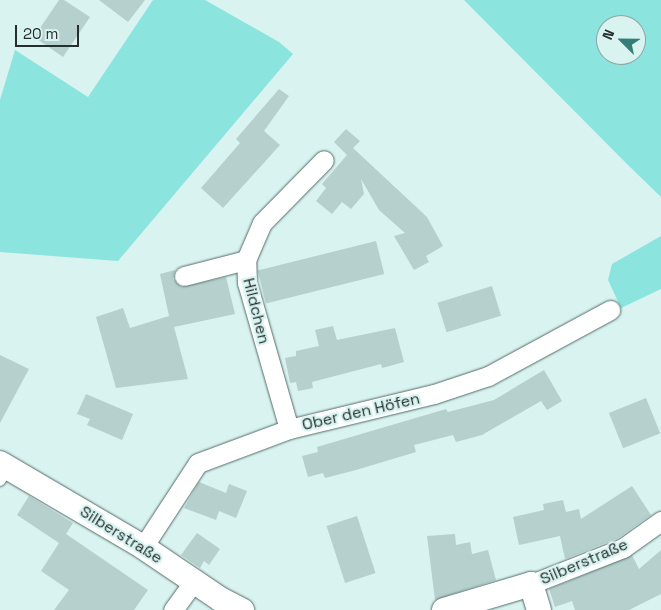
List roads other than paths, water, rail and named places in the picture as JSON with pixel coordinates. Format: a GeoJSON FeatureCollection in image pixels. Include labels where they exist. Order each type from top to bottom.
{"type":"FeatureCollection","features":[{"type":"Feature","properties":{"kind":"street","name":"Hildchen"},"geometry":{"type":"LineString","coordinates":[[289,429],[247,283],[246,260],[262,223],[324,160]]}},
{"type":"Feature","properties":{"kind":"street"},"geometry":{"type":"LineString","coordinates":[[184,276],[246,260]]}},
{"type":"Feature","properties":{"kind":"street","name":"Ober den Höfen"},"geometry":{"type":"LineString","coordinates":[[143,547],[198,463],[289,429],[434,394],[488,376],[610,310]]}},
{"type":"Feature","properties":{"kind":"street","name":"Silberstraße"},"geometry":{"type":"LineString","coordinates":[[3,471],[143,547],[193,582],[242,610]]}},
{"type":"Feature","properties":{"kind":"street","name":"Silberstraße"},"geometry":{"type":"LineString","coordinates":[[444,610],[531,584],[623,548],[661,521]]}},
{"type":"Feature","properties":{"kind":"street"},"geometry":{"type":"LineString","coordinates":[[174,610],[193,582]]}},
{"type":"Feature","properties":{"kind":"street","name":"Silberstraße"},"geometry":{"type":"LineString","coordinates":[[531,584],[539,610]]}}]}
